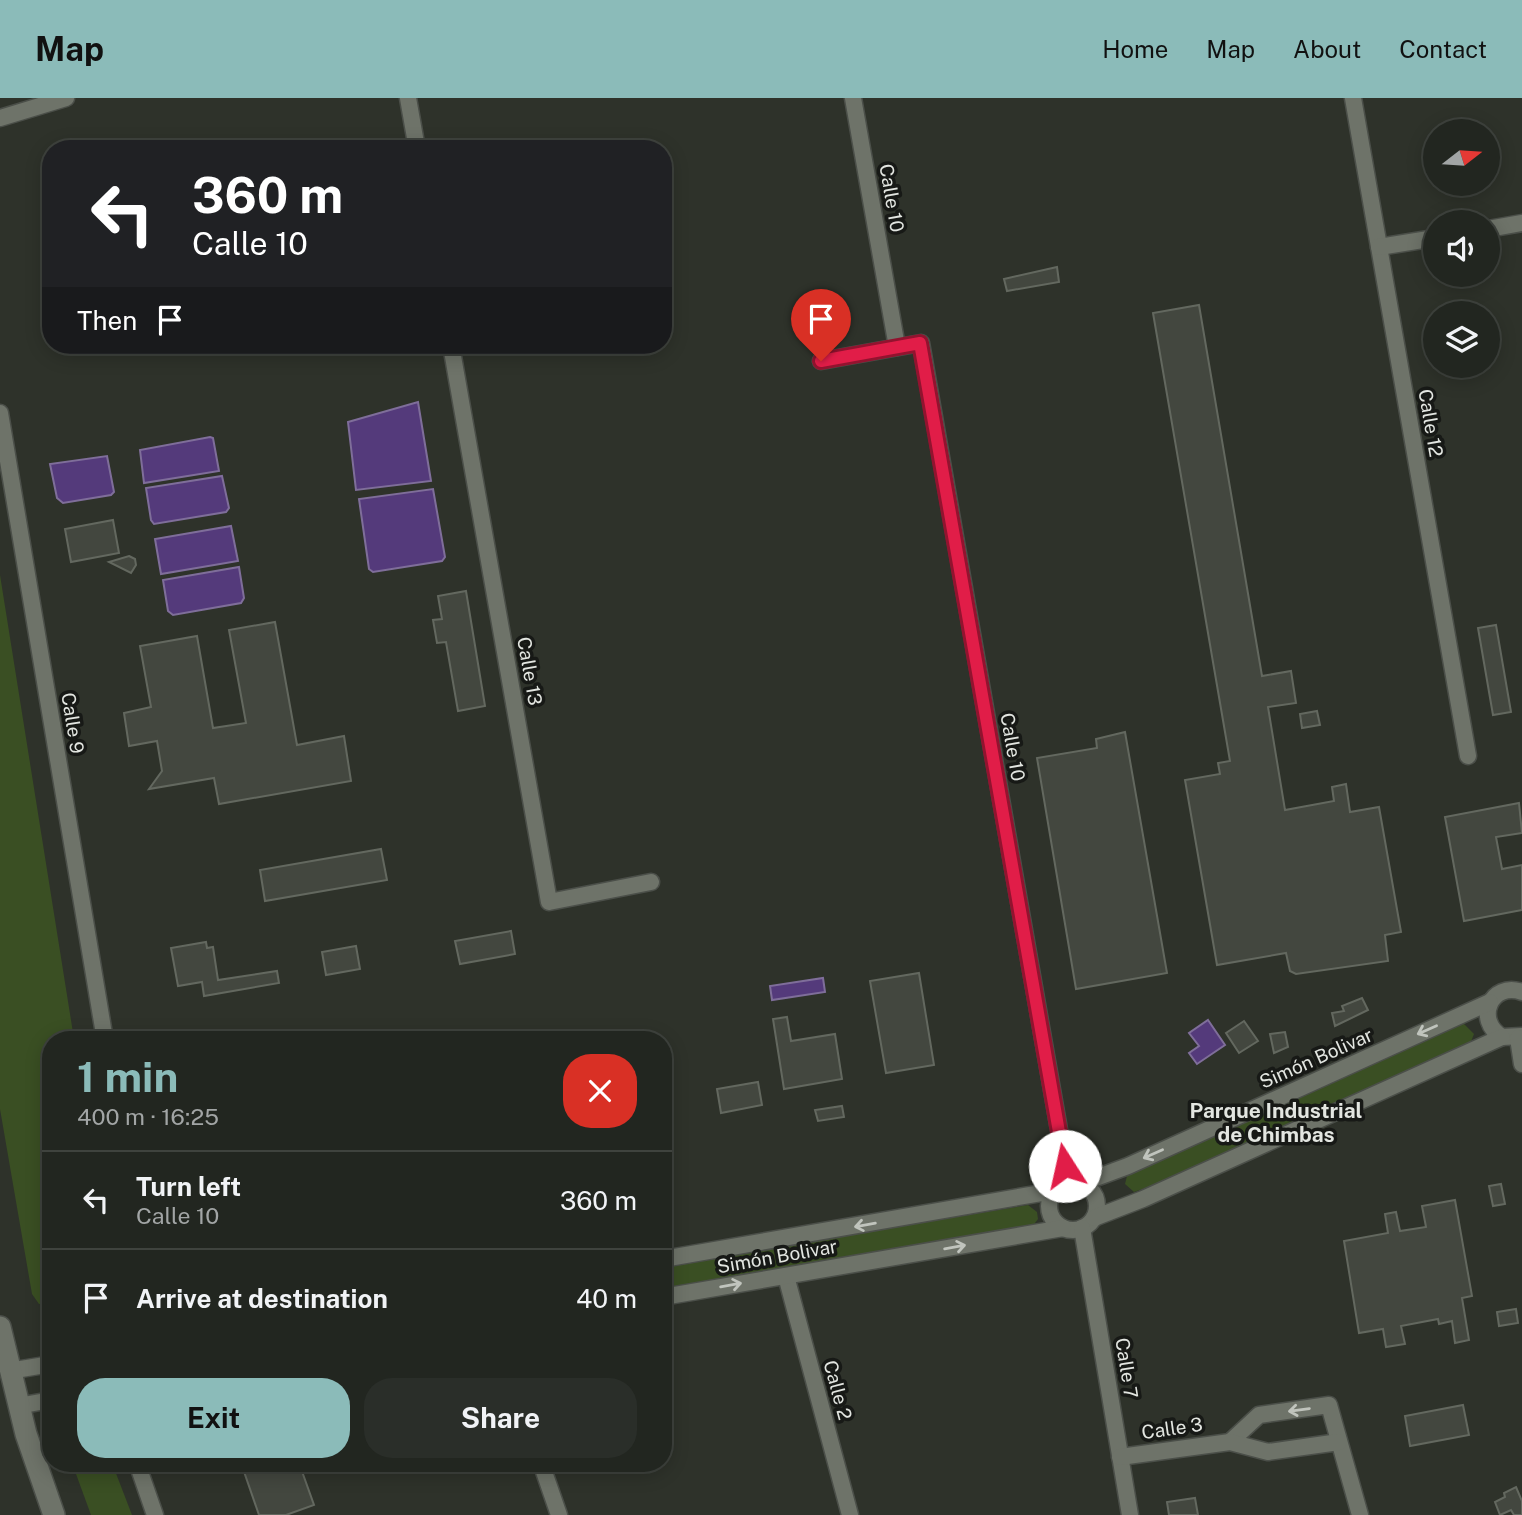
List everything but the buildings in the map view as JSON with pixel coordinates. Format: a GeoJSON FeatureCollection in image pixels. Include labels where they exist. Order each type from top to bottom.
{"type":"FeatureCollection","features":[{"type":"Feature","properties":{"kind":"street"},"geometry":{"type":"LineString","coordinates":[[0,118],[66,98]]}},
{"type":"Feature","properties":{"kind":"street"},"geometry":{"type":"LineString","coordinates":[[408,98],[415,140]]}},
{"type":"Feature","properties":{"kind":"street","name":"Calle 10"},"geometry":{"type":"LineString","coordinates":[[853,98],[897,347]]}},
{"type":"Feature","properties":{"kind":"street","name":"Calle 12"},"geometry":{"type":"LineString","coordinates":[[1353,98],[1468,756]]}},
{"type":"Feature","properties":{"kind":"street"},"geometry":{"type":"LineString","coordinates":[[1500,227],[1522,223]]}},
{"type":"Feature","properties":{"kind":"street"},"geometry":{"type":"LineString","coordinates":[[1379,247],[1423,240]]}},
{"type":"Feature","properties":{"kind":"street","name":"Calle 10"},"geometry":{"type":"LineString","coordinates":[[821,361],[920,343],[1075,1182]]}},
{"type":"Feature","properties":{"kind":"street","name":"Calle 13"},"geometry":{"type":"LineString","coordinates":[[453,354],[549,902],[651,883]]}},
{"type":"Feature","properties":{"kind":"street","name":"Calle 9"},"geometry":{"type":"LineString","coordinates":[[0,413],[103,1031]]}},
{"type":"Feature","properties":{"kind":"street","name":"Simón Bolivar"},"geometry":{"type":"LineString","coordinates":[[1075,1182],[1128,1166],[1490,1002],[1498,993],[1520,990]]}},
{"type":"Feature","properties":{"kind":"street"},"geometry":{"type":"LineString","coordinates":[[1490,1002],[1488,1022],[1514,1037],[1522,1064]]}},
{"type":"Feature","properties":{"kind":"street"},"geometry":{"type":"LineString","coordinates":[[1088,1223],[1097,1201],[1089,1187],[1075,1182],[1053,1191],[1049,1208],[1051,1216],[1063,1228],[1088,1223],[1514,1037]]}},
{"type":"Feature","properties":{"kind":"street","name":"Simón Bolivar"},"geometry":{"type":"LineString","coordinates":[[672,1257],[1053,1191]]}},
{"type":"Feature","properties":{"kind":"street","name":"Calle 7"},"geometry":{"type":"LineString","coordinates":[[1088,1223],[1130,1515]]}},
{"type":"Feature","properties":{"kind":"street","name":"Simón Bolivar"},"geometry":{"type":"LineString","coordinates":[[672,1295],[1063,1228]]}},
{"type":"Feature","properties":{"kind":"street","name":"Calle 2"},"geometry":{"type":"LineString","coordinates":[[786,1276],[850,1515]]}},
{"type":"Feature","properties":{"kind":"street"},"geometry":{"type":"LineString","coordinates":[[0,1327],[18,1406],[54,1515]]}},
{"type":"Feature","properties":{"kind":"street"},"geometry":{"type":"LineString","coordinates":[[9,1371],[42,1366]]}},
{"type":"Feature","properties":{"kind":"street"},"geometry":{"type":"LineString","coordinates":[[18,1406],[42,1402]]}},
{"type":"Feature","properties":{"kind":"street","name":"Calle 3"},"geometry":{"type":"LineString","coordinates":[[1230,1442],[1259,1415],[1329,1405],[1360,1515]]}},
{"type":"Feature","properties":{"kind":"street","name":"Calle 3"},"geometry":{"type":"LineString","coordinates":[[1121,1457],[1230,1442],[1268,1452],[1339,1442]]}},
{"type":"Feature","properties":{"kind":"street"},"geometry":{"type":"LineString","coordinates":[[140,1472],[155,1515]]}},
{"type":"Feature","properties":{"kind":"street"},"geometry":{"type":"LineString","coordinates":[[544,1472],[559,1515]]}},
{"type":"Feature","properties":{"kind":"green space"},"geometry":{"type":"Polygon","coordinates":[[[0,575],[73,1031],[42,1031],[42,1304],[39,1304],[32,1294],[0,1109],[0,575]]]}},
{"type":"Feature","properties":{"kind":"green space"},"geometry":{"type":"Polygon","coordinates":[[[1463,1023],[1474,1034],[1470,1044],[1173,1178],[1134,1192],[1125,1184],[1128,1172],[1463,1023]]]}},
{"type":"Feature","properties":{"kind":"green space"},"geometry":{"type":"Polygon","coordinates":[[[1028,1205],[1037,1212],[1038,1219],[1032,1227],[672,1287],[672,1264],[1028,1205]]]}},
{"type":"Feature","properties":{"kind":"green space"},"geometry":{"type":"Polygon","coordinates":[[[75,1472],[115,1472],[132,1515],[91,1515],[75,1472]]]}},
{"type":"Feature","properties":{"kind":"shaded area"},"geometry":{"type":"Polygon","coordinates":[[[418,402],[431,481],[356,490],[348,422],[418,402]]]}},
{"type":"Feature","properties":{"kind":"shaded area"},"geometry":{"type":"Polygon","coordinates":[[[213,438],[219,471],[144,483],[140,450],[213,438]]]}},
{"type":"Feature","properties":{"kind":"shaded area"},"geometry":{"type":"Polygon","coordinates":[[[107,456],[114,492],[111,495],[63,503],[57,498],[50,464],[107,456]]]}},
{"type":"Feature","properties":{"kind":"shaded area"},"geometry":{"type":"Polygon","coordinates":[[[222,476],[229,508],[226,512],[154,524],[151,520],[146,488],[222,476]]]}},
{"type":"Feature","properties":{"kind":"shaded area"},"geometry":{"type":"Polygon","coordinates":[[[433,489],[445,557],[442,561],[373,572],[369,569],[359,499],[433,489]]]}},
{"type":"Feature","properties":{"kind":"shaded area"},"geometry":{"type":"Polygon","coordinates":[[[231,526],[238,561],[161,574],[155,539],[231,526]]]}},
{"type":"Feature","properties":{"kind":"shaded area"},"geometry":{"type":"Polygon","coordinates":[[[239,567],[244,598],[241,603],[173,615],[168,611],[163,580],[239,567]]]}},
{"type":"Feature","properties":{"kind":"shaded area"},"geometry":{"type":"Polygon","coordinates":[[[823,978],[825,992],[772,1000],[770,986],[823,978]]]}},
{"type":"Feature","properties":{"kind":"shaded area"},"geometry":{"type":"Polygon","coordinates":[[[1208,1020],[1225,1045],[1197,1064],[1189,1053],[1199,1046],[1189,1033],[1208,1020]]]}},
{"type":"Feature","properties":{"kind":"district","name":"Parque Industrial de Chimbas"},"geometry":{"type":"Point","coordinates":[1276,1123]}},
{"type":"Feature","properties":{"kind":"route"},"geometry":{"type":"LineString","coordinates":[[821,361],[920,343],[1065,1166]]}}]}
